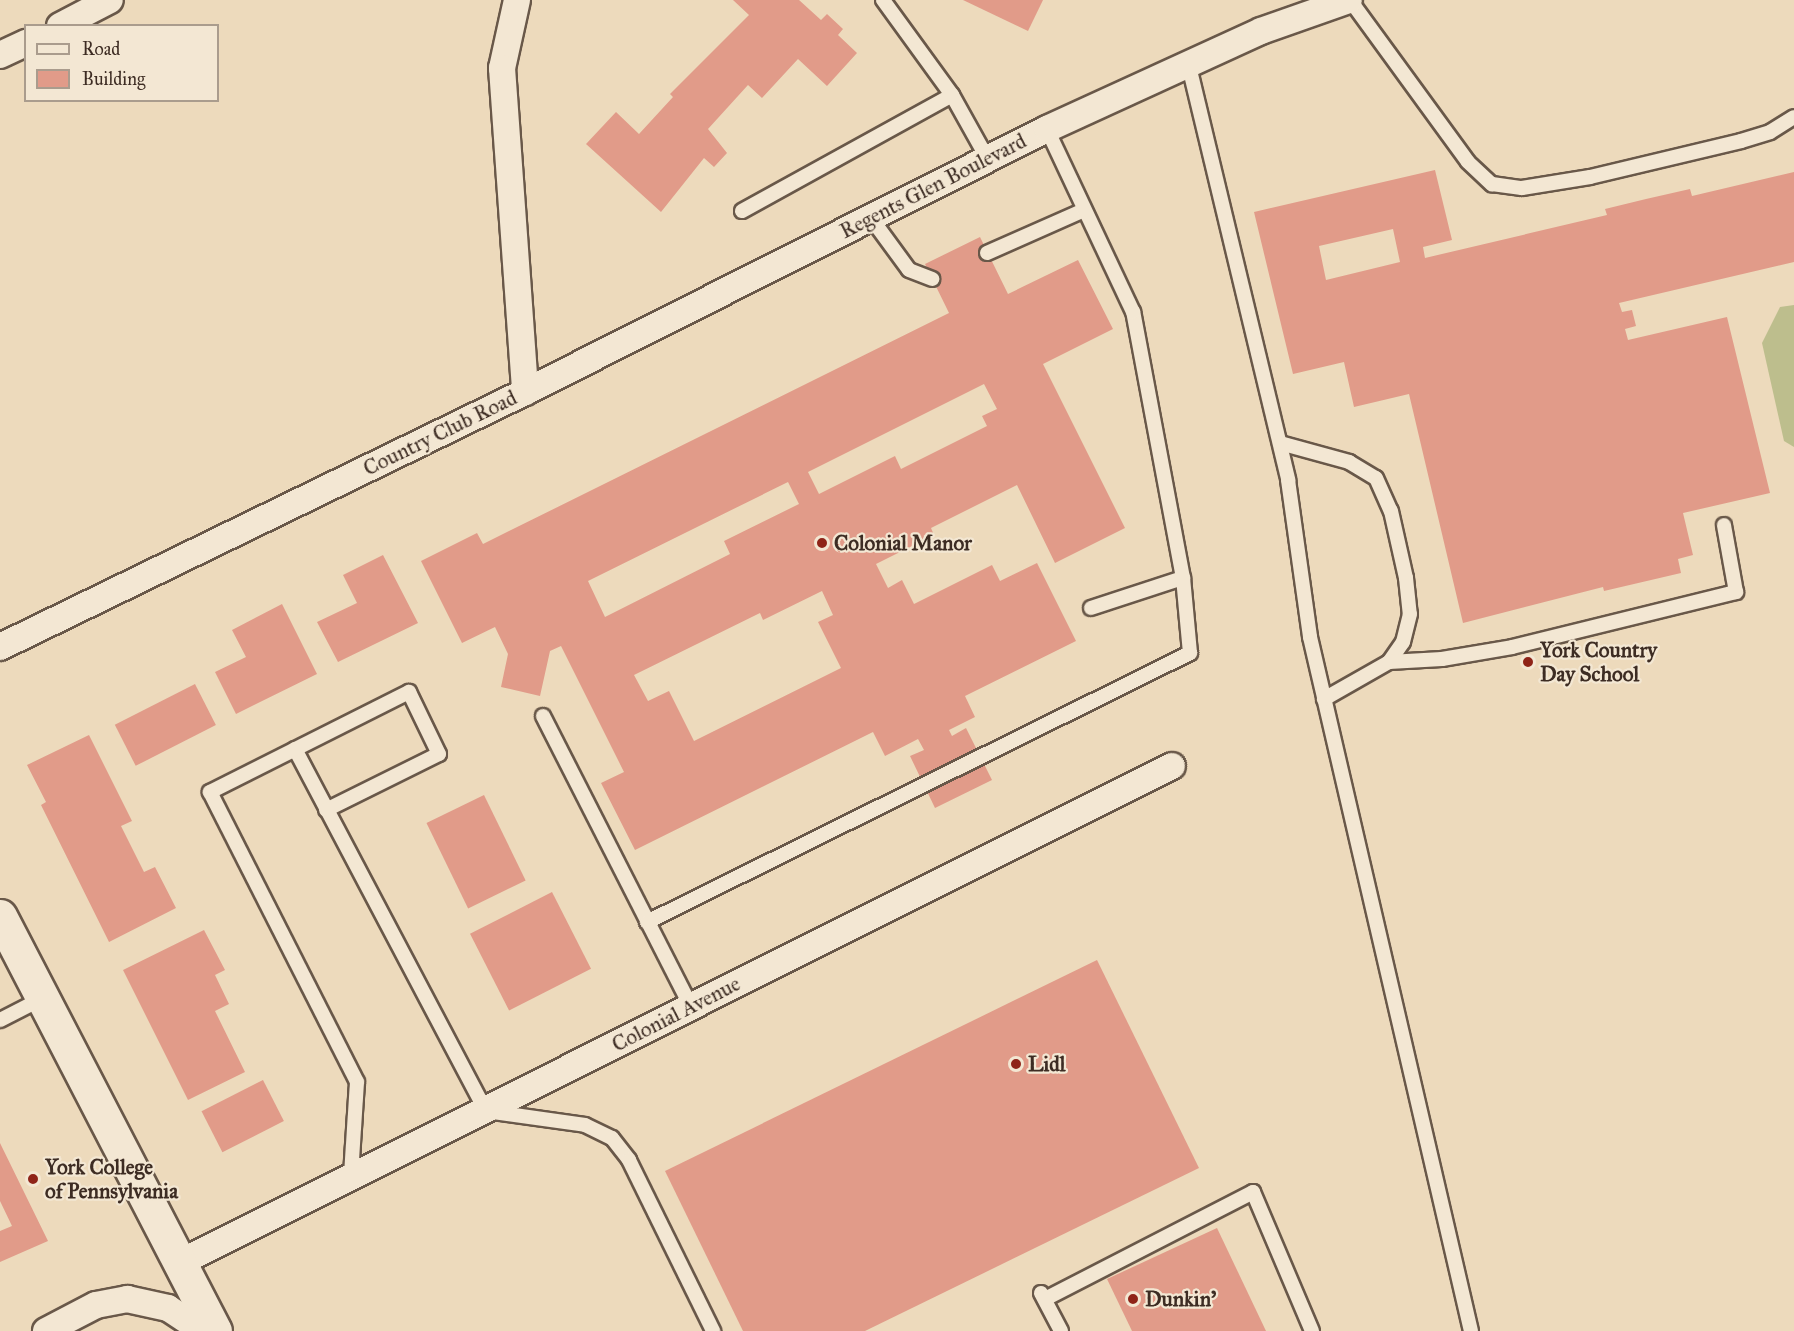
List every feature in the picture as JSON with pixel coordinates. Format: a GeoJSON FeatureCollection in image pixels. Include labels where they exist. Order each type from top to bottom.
{"type":"FeatureCollection","features":[{"type":"Feature","properties":{"kind":"main road"},"geometry":{"type":"LineString","coordinates":[[0,916],[215,1331]]}},
{"type":"Feature","properties":{"kind":"street"},"geometry":{"type":"LineString","coordinates":[[64,24],[110,0]]}},
{"type":"Feature","properties":{"kind":"street","name":"Country Club Road"},"geometry":{"type":"LineString","coordinates":[[0,647],[525,392],[502,68],[517,0]]}},
{"type":"Feature","properties":{"kind":"street","name":"Regents Glen Boulevard"},"geometry":{"type":"LineString","coordinates":[[525,392],[1047,129],[1188,62],[1349,0]]}},
{"type":"Feature","properties":{"kind":"street"},"geometry":{"type":"LineString","coordinates":[[0,55],[24,44]]}},
{"type":"Feature","properties":{"kind":"street","name":"Colonial Avenue"},"geometry":{"type":"LineString","coordinates":[[181,1262],[1172,766]]}},
{"type":"Feature","properties":{"kind":"street"},"geometry":{"type":"LineString","coordinates":[[46,1331],[96,1305],[127,1299],[168,1308],[203,1331]]}},
{"type":"Feature","properties":{"kind":"lane"},"geometry":{"type":"LineString","coordinates":[[884,0],[952,95],[987,158]]}},
{"type":"Feature","properties":{"kind":"lane"},"geometry":{"type":"LineString","coordinates":[[1349,0],[1468,162],[1492,184],[1522,188],[1590,177],[1741,141],[1770,132],[1794,117]]}},
{"type":"Feature","properties":{"kind":"lane"},"geometry":{"type":"LineString","coordinates":[[1188,62],[1280,443],[1310,637],[1471,1331]]}},
{"type":"Feature","properties":{"kind":"lane"},"geometry":{"type":"LineString","coordinates":[[742,211],[952,95]]}},
{"type":"Feature","properties":{"kind":"lane"},"geometry":{"type":"LineString","coordinates":[[647,922],[1190,653],[1183,578],[1133,312],[1047,129]]}},
{"type":"Feature","properties":{"kind":"lane"},"geometry":{"type":"LineString","coordinates":[[987,253],[1084,210]]}},
{"type":"Feature","properties":{"kind":"lane"},"geometry":{"type":"LineString","coordinates":[[871,218],[909,270],[932,279]]}},
{"type":"Feature","properties":{"kind":"lane"},"geometry":{"type":"LineString","coordinates":[[1280,443],[1365,468],[1383,491],[1406,578],[1410,614],[1403,642],[1389,662],[1324,699]]}},
{"type":"Feature","properties":{"kind":"lane"},"geometry":{"type":"LineString","coordinates":[[1389,662],[1442,659],[1512,647],[1736,592],[1724,525]]}},
{"type":"Feature","properties":{"kind":"lane"},"geometry":{"type":"LineString","coordinates":[[1091,608],[1183,578]]}},
{"type":"Feature","properties":{"kind":"lane"},"geometry":{"type":"LineString","coordinates":[[326,810],[438,754],[409,692],[210,792],[357,1083],[351,1175]]}},
{"type":"Feature","properties":{"kind":"lane"},"geometry":{"type":"LineString","coordinates":[[543,716],[691,1006]]}},
{"type":"Feature","properties":{"kind":"lane"},"geometry":{"type":"LineString","coordinates":[[295,749],[486,1111],[585,1125],[612,1138],[629,1160],[714,1331]]}},
{"type":"Feature","properties":{"kind":"lane"},"geometry":{"type":"LineString","coordinates":[[0,1020],[43,998]]}},
{"type":"Feature","properties":{"kind":"lane"},"geometry":{"type":"LineString","coordinates":[[1060,1331],[1043,1296],[1253,1192],[1312,1331]]}},
{"type":"Feature","properties":{"kind":"green space"},"geometry":{"type":"Polygon","coordinates":[[[1794,305],[1794,447],[1784,441],[1762,343],[1780,307],[1794,305]]]}},
{"type":"Feature","properties":{"kind":"building"},"geometry":{"type":"Polygon","coordinates":[[[733,0],[799,0],[821,20],[827,14],[843,29],[838,35],[857,53],[827,86],[798,59],[762,98],[748,85],[708,129],[727,153],[714,167],[704,158],[661,212],[586,144],[616,112],[639,134],[673,97],[670,94],[749,15],[733,0]]]}},
{"type":"Feature","properties":{"kind":"building"},"geometry":{"type":"Polygon","coordinates":[[[963,0],[1043,0],[1028,31],[963,0]]]}},
{"type":"Feature","properties":{"kind":"building"},"geometry":{"type":"Polygon","coordinates":[[[1435,170],[1452,240],[1423,247],[1425,258],[1607,215],[1605,209],[1646,199],[1690,189],[1692,196],[1794,172],[1794,262],[1619,303],[1622,312],[1632,310],[1636,326],[1625,329],[1628,340],[1727,317],[1770,493],[1683,513],[1693,555],[1678,559],[1681,573],[1604,591],[1603,587],[1463,623],[1409,394],[1354,407],[1344,362],[1293,374],[1254,212],[1435,170]],[[1393,229],[1319,246],[1326,280],[1400,262],[1393,229]]]}},
{"type":"Feature","properties":{"kind":"building","name":"Colonial Manor"},"geometry":{"type":"Polygon","coordinates":[[[980,237],[1008,294],[1078,260],[1113,329],[1043,364],[1125,528],[1055,563],[1017,485],[931,528],[934,535],[876,564],[888,588],[902,580],[914,604],[992,565],[1000,581],[1037,563],[1076,641],[965,696],[975,717],[949,730],[952,736],[966,728],[992,780],[935,808],[910,756],[924,750],[918,739],[885,756],[873,732],[635,850],[601,783],[624,772],[561,646],[550,651],[540,696],[501,687],[508,654],[495,627],[462,643],[421,561],[477,533],[483,544],[949,313],[925,264],[980,237]],[[984,384],[808,472],[819,494],[895,456],[901,469],[987,426],[982,416],[997,409],[984,384]],[[788,482],[588,581],[605,617],[730,554],[724,541],[799,504],[788,482]],[[822,591],[763,620],[760,613],[634,675],[648,701],[669,691],[694,741],[841,668],[818,622],[833,615],[822,591]]]}},
{"type":"Feature","properties":{"kind":"building"},"geometry":{"type":"Polygon","coordinates":[[[383,555],[418,623],[338,662],[317,622],[357,603],[343,575],[383,555]]]}},
{"type":"Feature","properties":{"kind":"building"},"geometry":{"type":"Polygon","coordinates":[[[282,604],[317,674],[236,714],[215,672],[246,657],[232,630],[282,604]]]}},
{"type":"Feature","properties":{"kind":"building"},"geometry":{"type":"Polygon","coordinates":[[[195,684],[216,725],[136,766],[115,725],[195,684]]]}},
{"type":"Feature","properties":{"kind":"building"},"geometry":{"type":"Polygon","coordinates":[[[89,735],[132,821],[121,826],[144,872],[155,867],[176,908],[109,942],[41,805],[46,802],[27,765],[89,735]]]}},
{"type":"Feature","properties":{"kind":"building"},"geometry":{"type":"Polygon","coordinates":[[[484,795],[526,880],[468,908],[426,823],[484,795]]]}},
{"type":"Feature","properties":{"kind":"building"},"geometry":{"type":"Polygon","coordinates":[[[552,892],[591,969],[509,1010],[470,934],[552,892]]]}},
{"type":"Feature","properties":{"kind":"building"},"geometry":{"type":"Polygon","coordinates":[[[204,930],[225,970],[215,975],[229,1004],[215,1011],[245,1072],[188,1100],[123,970],[204,930]]]}},
{"type":"Feature","properties":{"kind":"building","name":"Lidl"},"geometry":{"type":"Polygon","coordinates":[[[1097,960],[1199,1168],[865,1331],[743,1331],[665,1171],[1097,960]]]}},
{"type":"Feature","properties":{"kind":"building"},"geometry":{"type":"Polygon","coordinates":[[[263,1080],[284,1121],[222,1152],[202,1111],[263,1080]]]}},
{"type":"Feature","properties":{"kind":"building"},"geometry":{"type":"Polygon","coordinates":[[[0,1143],[48,1241],[0,1262],[0,1231],[12,1226],[0,1201],[0,1143]]]}},
{"type":"Feature","properties":{"kind":"building"},"geometry":{"type":"Polygon","coordinates":[[[1217,1228],[1266,1331],[1132,1331],[1107,1279],[1217,1228]]]}},
{"type":"Feature","properties":{"kind":"place","name":"Colonial Manor"},"geometry":{"type":"Point","coordinates":[822,543]}},
{"type":"Feature","properties":{"kind":"place","name":"York Country Day School"},"geometry":{"type":"Point","coordinates":[1528,662]}},
{"type":"Feature","properties":{"kind":"place","name":"Lidl"},"geometry":{"type":"Point","coordinates":[1016,1064]}},
{"type":"Feature","properties":{"kind":"place","name":"York College of Pennsylvania"},"geometry":{"type":"Point","coordinates":[33,1179]}},
{"type":"Feature","properties":{"kind":"place","name":"Dunkin'"},"geometry":{"type":"Point","coordinates":[1133,1299]}}]}
